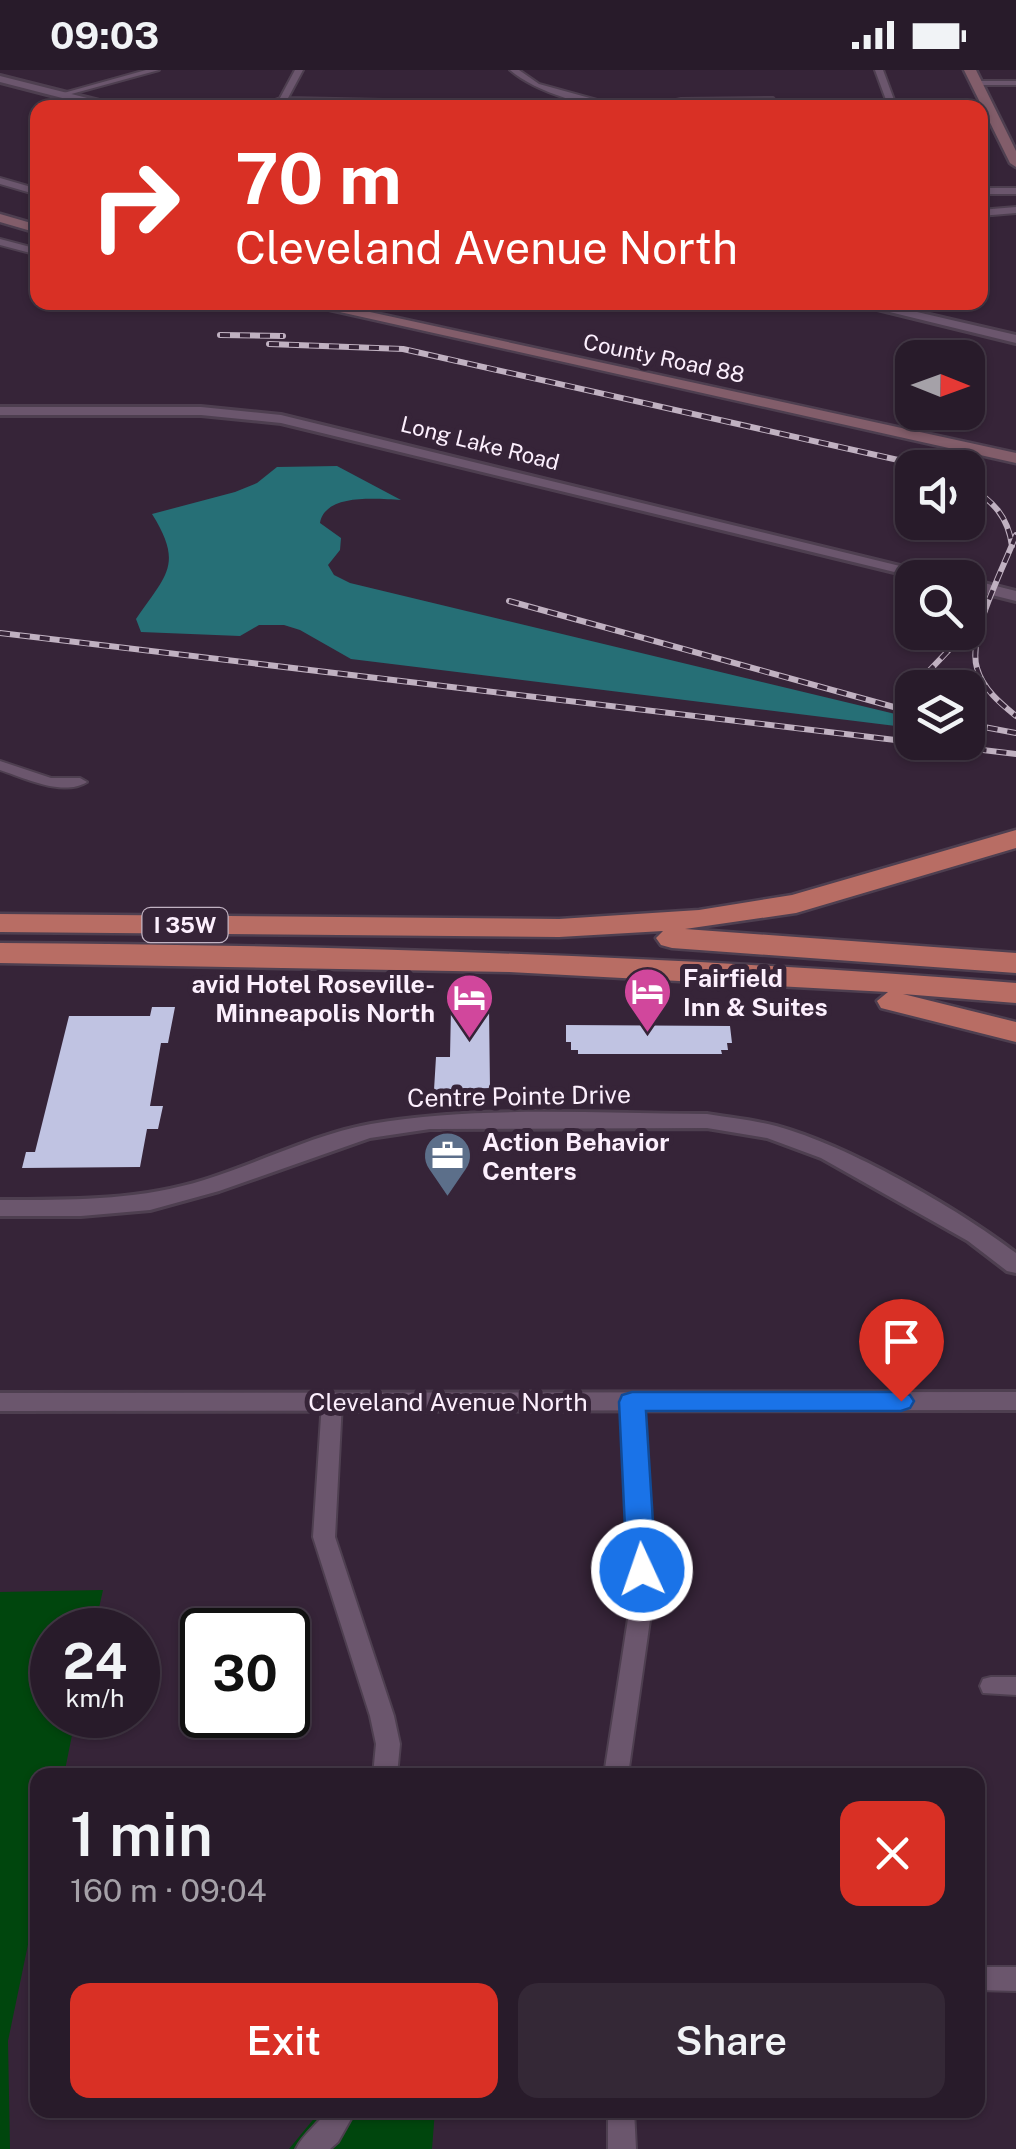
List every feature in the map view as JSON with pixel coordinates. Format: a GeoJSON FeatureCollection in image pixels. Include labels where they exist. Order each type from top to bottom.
{"type":"FeatureCollection","features":[{"type":"Feature","properties":{"kind":"highway"},"geometry":{"type":"LineString","coordinates":[[522,927],[642,925],[765,910],[847,892],[1016,839]]}},
{"type":"Feature","properties":{"kind":"highway","name":"I 35W"},"geometry":{"type":"LineString","coordinates":[[0,923],[522,927],[1016,963]]}},
{"type":"Feature","properties":{"kind":"highway","name":"I 35W"},"geometry":{"type":"LineString","coordinates":[[0,954],[520,961],[786,975],[1016,993]]}},
{"type":"Feature","properties":{"kind":"highway"},"geometry":{"type":"LineString","coordinates":[[520,961],[847,993],[1016,1032]]}},
{"type":"Feature","properties":{"kind":"main road"},"geometry":{"type":"LineString","coordinates":[[970,70],[984,100]]}},
{"type":"Feature","properties":{"kind":"main road"},"geometry":{"type":"LineString","coordinates":[[988,107],[1016,163]]}},
{"type":"Feature","properties":{"kind":"main road"},"geometry":{"type":"LineString","coordinates":[[0,206],[30,215]]}},
{"type":"Feature","properties":{"kind":"main road"},"geometry":{"type":"LineString","coordinates":[[0,218],[30,227]]}},
{"type":"Feature","properties":{"kind":"main road","name":"County Road 88"},"geometry":{"type":"LineString","coordinates":[[339,310],[1016,458]]}},
{"type":"Feature","properties":{"kind":"main road","name":"County Road 88"},"geometry":{"type":"LineString","coordinates":[[394,310],[1016,444]]}},
{"type":"Feature","properties":{"kind":"street"},"geometry":{"type":"LineString","coordinates":[[64,94],[155,70]]}},
{"type":"Feature","properties":{"kind":"street"},"geometry":{"type":"LineString","coordinates":[[284,100],[299,70]]}},
{"type":"Feature","properties":{"kind":"street"},"geometry":{"type":"LineString","coordinates":[[514,70],[536,86],[589,100]]}},
{"type":"Feature","properties":{"kind":"street"},"geometry":{"type":"LineString","coordinates":[[879,70],[890,100]]}},
{"type":"Feature","properties":{"kind":"street"},"geometry":{"type":"LineString","coordinates":[[0,79],[86,100]]}},
{"type":"Feature","properties":{"kind":"street"},"geometry":{"type":"LineString","coordinates":[[976,83],[1016,83]]}},
{"type":"Feature","properties":{"kind":"street"},"geometry":{"type":"LineString","coordinates":[[576,100],[581,98]]}},
{"type":"Feature","properties":{"kind":"street"},"geometry":{"type":"LineString","coordinates":[[681,100],[772,100]]}},
{"type":"Feature","properties":{"kind":"street"},"geometry":{"type":"LineString","coordinates":[[0,181],[30,190]]}},
{"type":"Feature","properties":{"kind":"street"},"geometry":{"type":"LineString","coordinates":[[988,191],[1016,191]]}},
{"type":"Feature","properties":{"kind":"street"},"geometry":{"type":"LineString","coordinates":[[988,212],[1016,210]]}},
{"type":"Feature","properties":{"kind":"street"},"geometry":{"type":"LineString","coordinates":[[0,242],[30,250]]}},
{"type":"Feature","properties":{"kind":"street"},"geometry":{"type":"LineString","coordinates":[[885,310],[1016,340]]}},
{"type":"Feature","properties":{"kind":"street"},"geometry":{"type":"LineString","coordinates":[[945,326],[959,334],[1016,348]]}},
{"type":"Feature","properties":{"kind":"street","name":"Long Lake Road"},"geometry":{"type":"LineString","coordinates":[[0,411],[200,411],[281,419],[895,567]]}},
{"type":"Feature","properties":{"kind":"street"},"geometry":{"type":"LineString","coordinates":[[985,588],[1016,596]]}},
{"type":"Feature","properties":{"kind":"street"},"geometry":{"type":"LineString","coordinates":[[0,765],[50,782],[80,782]]}},
{"type":"Feature","properties":{"kind":"street","name":"Centre Pointe Drive"},"geometry":{"type":"LineString","coordinates":[[0,1208],[81,1208],[150,1202],[211,1186],[366,1132],[430,1122],[707,1122],[771,1132],[829,1153],[976,1235],[1016,1265]]}},
{"type":"Feature","properties":{"kind":"street","name":"Cleveland Avenue North"},"geometry":{"type":"LineString","coordinates":[[0,1402],[1016,1401]]}},
{"type":"Feature","properties":{"kind":"street"},"geometry":{"type":"LineString","coordinates":[[332,1402],[323,1534],[382,1716],[388,1744],[386,1768]]}},
{"type":"Feature","properties":{"kind":"street"},"geometry":{"type":"LineString","coordinates":[[617,1768],[641,1606],[632,1402]]}},
{"type":"Feature","properties":{"kind":"street"},"geometry":{"type":"LineString","coordinates":[[991,1686],[1016,1686]]}},
{"type":"Feature","properties":{"kind":"street"},"geometry":{"type":"LineString","coordinates":[[985,1980],[1016,1980]]}},
{"type":"Feature","properties":{"kind":"street"},"geometry":{"type":"LineString","coordinates":[[310,2149],[338,2118]]}},
{"type":"Feature","properties":{"kind":"street"},"geometry":{"type":"LineString","coordinates":[[621,2118],[622,2149]]}},
{"type":"Feature","properties":{"kind":"green space"},"geometry":{"type":"Polygon","coordinates":[[[103,1590],[99,1608],[30,1608],[30,1738],[71,1738],[65,1768],[30,1768],[30,1935],[8,2041],[10,2149],[0,2149],[0,1592],[103,1590]]]}},
{"type":"Feature","properties":{"kind":"green space"},"geometry":{"type":"Polygon","coordinates":[[[314,2118],[434,2118],[432,2149],[289,2149],[314,2118]]]}},
{"type":"Feature","properties":{"kind":"shaded area"},"geometry":{"type":"Polygon","coordinates":[[[337,466],[401,500],[341,502],[324,513],[320,523],[341,538],[340,550],[328,565],[334,575],[350,583],[895,714],[895,726],[351,659],[284,625],[259,625],[240,636],[141,632],[136,619],[163,580],[169,558],[162,531],[152,514],[235,492],[257,483],[277,467],[337,466]]]}},
{"type":"Feature","properties":{"kind":"building"},"geometry":{"type":"Polygon","coordinates":[[[152,1007],[175,1007],[168,1043],[161,1043],[150,1106],[163,1106],[158,1129],[147,1129],[140,1167],[22,1168],[26,1152],[35,1152],[69,1016],[150,1016],[152,1007]]]}},
{"type":"Feature","properties":{"kind":"building","name":"avid Hotel Roseville- Minneapolis North"},"geometry":{"type":"Polygon","coordinates":[[[451,1008],[489,1008],[490,1088],[434,1090],[436,1057],[450,1057],[451,1008]]]}},
{"type":"Feature","properties":{"kind":"building","name":"Fairfield Inn & Suites"},"geometry":{"type":"Polygon","coordinates":[[[566,1025],[730,1026],[732,1043],[727,1043],[728,1050],[721,1050],[722,1054],[578,1054],[578,1050],[571,1050],[571,1042],[566,1042],[566,1025]]]}},
{"type":"Feature","properties":{"kind":"railway"},"geometry":{"type":"LineString","coordinates":[[220,335],[283,336]]}},
{"type":"Feature","properties":{"kind":"railway"},"geometry":{"type":"LineString","coordinates":[[269,344],[403,349],[895,459]]}},
{"type":"Feature","properties":{"kind":"railway"},"geometry":{"type":"LineString","coordinates":[[985,497],[1007,526],[1012,545]]}},
{"type":"Feature","properties":{"kind":"railway"},"geometry":{"type":"LineString","coordinates":[[1012,545],[1016,535]]}},
{"type":"Feature","properties":{"kind":"railway"},"geometry":{"type":"LineString","coordinates":[[1012,545],[982,620],[975,654],[983,683],[1016,716]]}},
{"type":"Feature","properties":{"kind":"railway"},"geometry":{"type":"LineString","coordinates":[[509,601],[895,707]]}},
{"type":"Feature","properties":{"kind":"railway"},"geometry":{"type":"LineString","coordinates":[[0,633],[895,740]]}},
{"type":"Feature","properties":{"kind":"railway"},"geometry":{"type":"LineString","coordinates":[[930,670],[949,650]]}},
{"type":"Feature","properties":{"kind":"railway"},"geometry":{"type":"LineString","coordinates":[[985,727],[1016,733]]}},
{"type":"Feature","properties":{"kind":"railway"},"geometry":{"type":"LineString","coordinates":[[985,750],[1016,754]]}},
{"type":"Feature","properties":{"kind":"place","name":"Fairfield Inn & Suites"},"geometry":{"type":"Point","coordinates":[648,1034]}},
{"type":"Feature","properties":{"kind":"place","name":"avid Hotel Roseville- Minneapolis North"},"geometry":{"type":"Point","coordinates":[470,1040]}},
{"type":"Feature","properties":{"kind":"place","name":"Action Behavior Centers"},"geometry":{"type":"Point","coordinates":[447,1198]}},
{"type":"Feature","properties":{"kind":"route"},"geometry":{"type":"LineString","coordinates":[[642,1570],[632,1402],[901,1401]]}}]}
